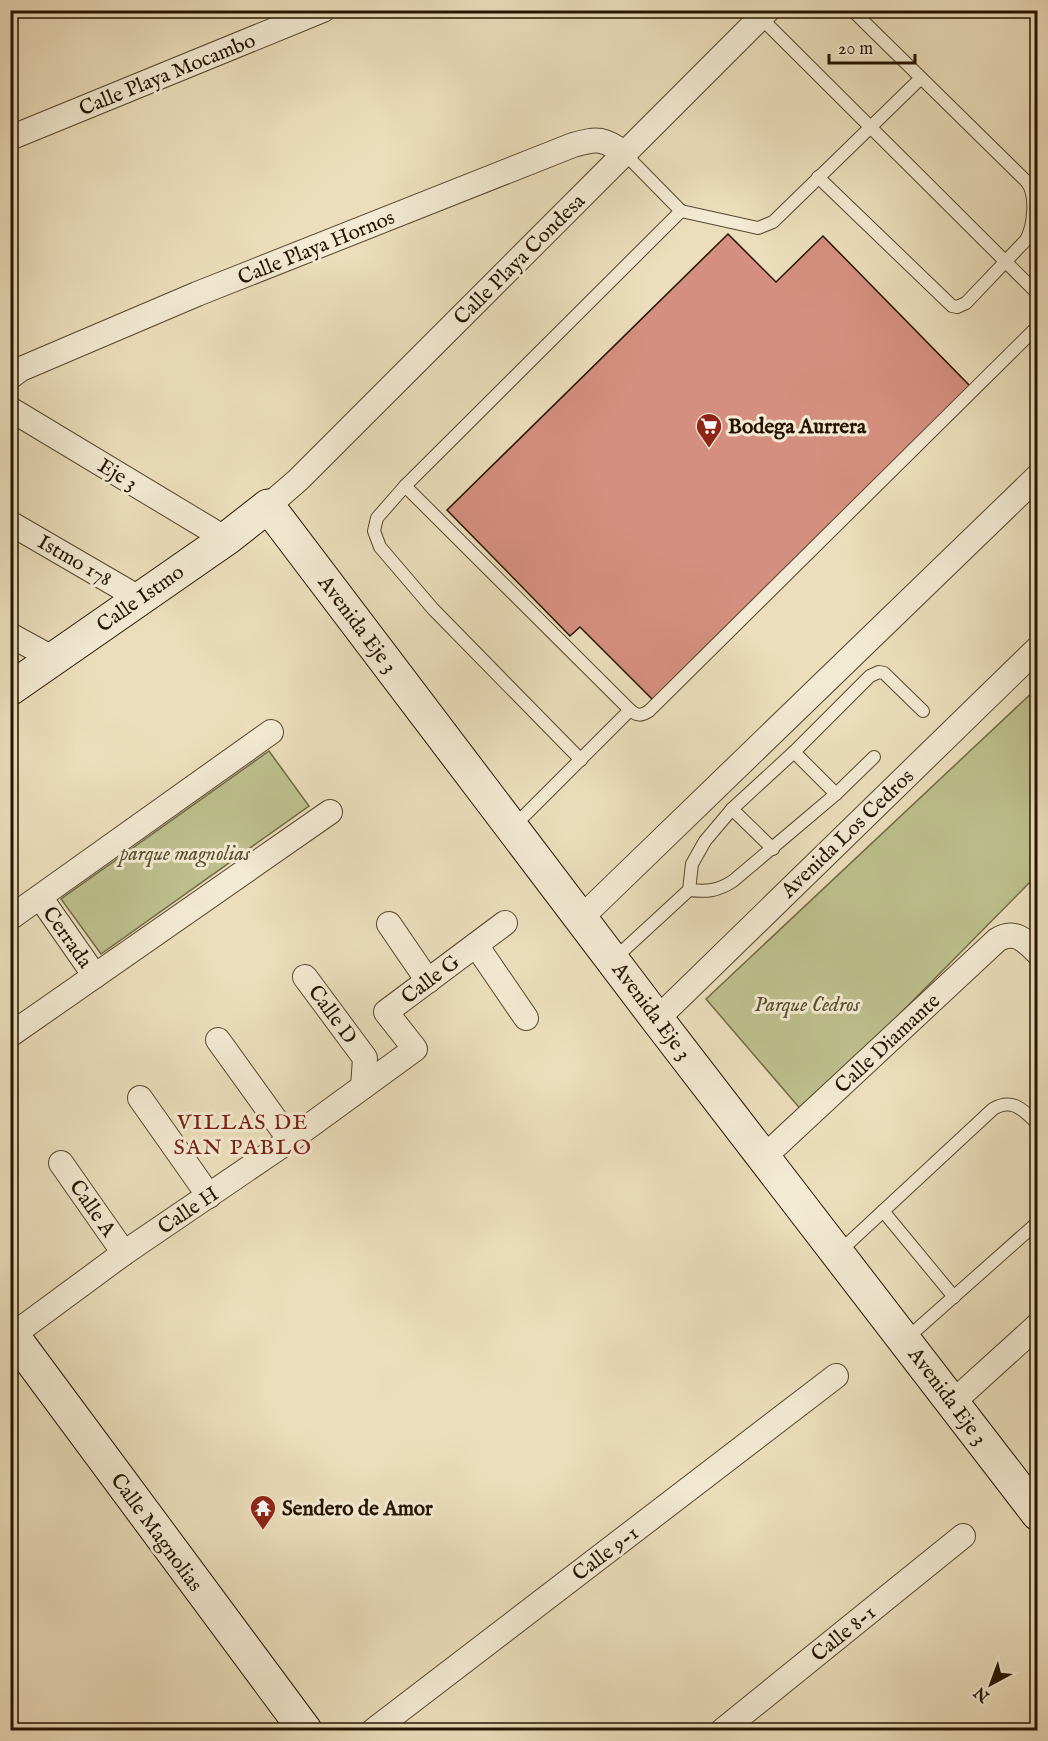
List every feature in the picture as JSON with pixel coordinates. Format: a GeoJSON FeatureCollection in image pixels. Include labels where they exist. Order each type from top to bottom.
{"type":"FeatureCollection","features":[{"type":"Feature","properties":{"kind":"street","name":"Calle Playa Mocambo"},"geometry":{"type":"LineString","coordinates":[[10,138],[322,10]]}},
{"type":"Feature","properties":{"kind":"street","name":"Calle Playa Condesa"},"geometry":{"type":"LineString","coordinates":[[268,506],[298,480],[765,14]]}},
{"type":"Feature","properties":{"kind":"street","name":"Calle Playa Hornos"},"geometry":{"type":"LineString","coordinates":[[10,377],[21,369],[197,294],[573,145],[591,140],[603,140],[625,154]]}},
{"type":"Feature","properties":{"kind":"street","name":"Eje 3"},"geometry":{"type":"LineString","coordinates":[[10,409],[226,539]]}},
{"type":"Feature","properties":{"kind":"street"},"geometry":{"type":"LineString","coordinates":[[582,918],[1038,476]]}},
{"type":"Feature","properties":{"kind":"street","name":"Calle Istmo"},"geometry":{"type":"LineString","coordinates":[[10,689],[226,539],[268,506]]}},
{"type":"Feature","properties":{"kind":"street","name":"Avenida Eje 3"},"geometry":{"type":"LineString","coordinates":[[268,506],[657,1019],[1036,1510]]}},
{"type":"Feature","properties":{"kind":"street","name":"Istmo 178"},"geometry":{"type":"LineString","coordinates":[[10,523],[139,598]]}},
{"type":"Feature","properties":{"kind":"street"},"geometry":{"type":"LineString","coordinates":[[10,635],[54,659]]}},
{"type":"Feature","properties":{"kind":"street","name":"Avenida Los Cedros"},"geometry":{"type":"LineString","coordinates":[[657,1019],[1038,648]]}},
{"type":"Feature","properties":{"kind":"street"},"geometry":{"type":"LineString","coordinates":[[10,918],[271,732]]}},
{"type":"Feature","properties":{"kind":"street"},"geometry":{"type":"LineString","coordinates":[[10,1035],[330,812]]}},
{"type":"Feature","properties":{"kind":"street","name":"Cerrada"},"geometry":{"type":"LineString","coordinates":[[40,897],[95,976]]}},
{"type":"Feature","properties":{"kind":"street","name":"Calle G"},"geometry":{"type":"LineString","coordinates":[[363,1086],[415,1049],[386,1011],[506,923]]}},
{"type":"Feature","properties":{"kind":"street"},"geometry":{"type":"LineString","coordinates":[[389,924],[428,981]]}},
{"type":"Feature","properties":{"kind":"street","name":"Calle Diamante"},"geometry":{"type":"LineString","coordinates":[[764,1157],[997,940],[1012,935],[1027,941],[1038,953]]}},
{"type":"Feature","properties":{"kind":"street"},"geometry":{"type":"LineString","coordinates":[[476,945],[526,1018]]}},
{"type":"Feature","properties":{"kind":"street","name":"Calle D"},"geometry":{"type":"LineString","coordinates":[[305,977],[365,1058],[363,1086]]}},
{"type":"Feature","properties":{"kind":"street"},"geometry":{"type":"LineString","coordinates":[[218,1040],[290,1140]]}},
{"type":"Feature","properties":{"kind":"street","name":"Calle H"},"geometry":{"type":"LineString","coordinates":[[11,1334],[124,1253],[290,1140],[363,1086]]}},
{"type":"Feature","properties":{"kind":"street"},"geometry":{"type":"LineString","coordinates":[[140,1098],[209,1196]]}},
{"type":"Feature","properties":{"kind":"street","name":"Calle A"},"geometry":{"type":"LineString","coordinates":[[61,1163],[124,1253]]}},
{"type":"Feature","properties":{"kind":"street"},"geometry":{"type":"LineString","coordinates":[[952,1403],[1038,1325]]}},
{"type":"Feature","properties":{"kind":"street","name":"Calle Magnolias"},"geometry":{"type":"LineString","coordinates":[[11,1334],[305,1731]]}},
{"type":"Feature","properties":{"kind":"street","name":"Calle 9-1"},"geometry":{"type":"LineString","coordinates":[[374,1731],[836,1376]]}},
{"type":"Feature","properties":{"kind":"street","name":"Calle 8-1"},"geometry":{"type":"LineString","coordinates":[[723,1731],[963,1536]]}},
{"type":"Feature","properties":{"kind":"lane"},"geometry":{"type":"LineString","coordinates":[[818,177],[952,306],[957,307],[966,303],[1029,234],[1032,214],[1031,188],[852,10]]}},
{"type":"Feature","properties":{"kind":"lane"},"geometry":{"type":"LineString","coordinates":[[765,14],[869,128],[1038,294]]}},
{"type":"Feature","properties":{"kind":"lane"},"geometry":{"type":"LineString","coordinates":[[625,154],[681,211],[758,228],[766,226],[773,222],[921,78]]}},
{"type":"Feature","properties":{"kind":"lane"},"geometry":{"type":"LineString","coordinates":[[581,760],[433,609],[380,547],[374,531],[377,518],[405,486],[681,211]]}},
{"type":"Feature","properties":{"kind":"lane"},"geometry":{"type":"LineString","coordinates":[[405,486],[630,710],[639,715],[649,711],[1038,326]]}},
{"type":"Feature","properties":{"kind":"lane"},"geometry":{"type":"LineString","coordinates":[[614,960],[689,890],[690,874],[696,855],[732,809],[874,673],[884,673],[888,676],[924,711]]}},
{"type":"Feature","properties":{"kind":"lane"},"geometry":{"type":"LineString","coordinates":[[513,828],[630,710]]}},
{"type":"Feature","properties":{"kind":"lane"},"geometry":{"type":"LineString","coordinates":[[794,752],[836,794]]}},
{"type":"Feature","properties":{"kind":"lane"},"geometry":{"type":"LineString","coordinates":[[689,890],[707,892],[724,888],[836,794],[874,757]]}},
{"type":"Feature","properties":{"kind":"lane"},"geometry":{"type":"LineString","coordinates":[[732,809],[773,849]]}},
{"type":"Feature","properties":{"kind":"lane"},"geometry":{"type":"LineString","coordinates":[[838,1253],[1000,1105],[1008,1103],[1016,1105],[1038,1124]]}},
{"type":"Feature","properties":{"kind":"lane"},"geometry":{"type":"LineString","coordinates":[[883,1211],[954,1297]]}},
{"type":"Feature","properties":{"kind":"lane"},"geometry":{"type":"LineString","coordinates":[[905,1340],[1038,1222]]}},
{"type":"Feature","properties":{"kind":"green space","name":"Parque Cedros"},"geometry":{"type":"Polygon","coordinates":[[[1037,688],[1037,875],[803,1112],[706,999],[1037,688]]]}},
{"type":"Feature","properties":{"kind":"green space","name":"parque magnolias"},"geometry":{"type":"Polygon","coordinates":[[[269,751],[309,806],[101,954],[61,899],[269,751]]]}},
{"type":"Feature","properties":{"kind":"building","name":"Bodega Aurrera"},"geometry":{"type":"Polygon","coordinates":[[[728,234],[776,282],[823,236],[971,387],[653,700],[580,627],[570,636],[447,510],[728,234]]]}},
{"type":"Feature","properties":{"kind":"place","name":"Bodega Aurrera"},"geometry":{"type":"Point","coordinates":[709,449]}},
{"type":"Feature","properties":{"kind":"place","name":"Sendero de Amor"},"geometry":{"type":"Point","coordinates":[263,1531]}},
{"type":"Feature","properties":{"kind":"district","name":"VILLAS DE SAN PABLO"},"geometry":{"type":"Point","coordinates":[243,1134]}}]}
